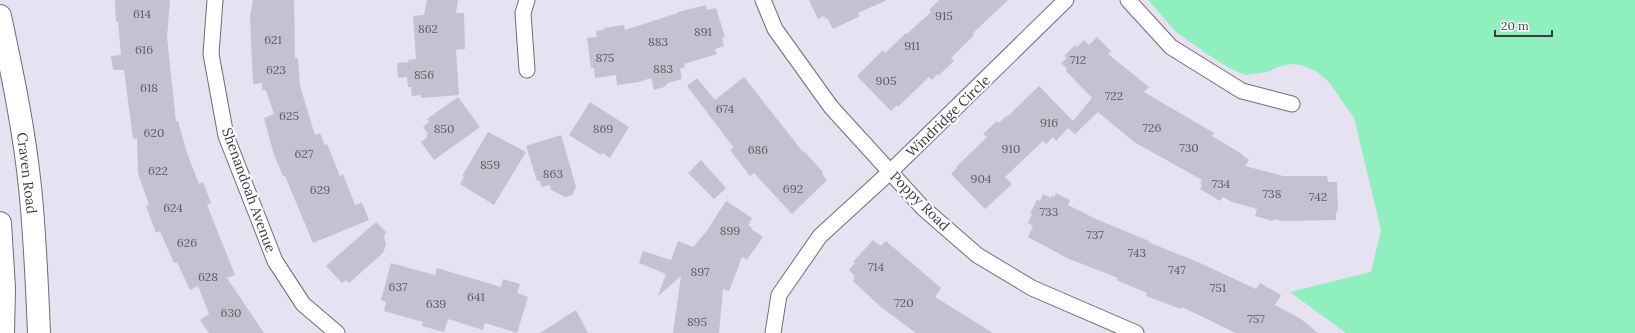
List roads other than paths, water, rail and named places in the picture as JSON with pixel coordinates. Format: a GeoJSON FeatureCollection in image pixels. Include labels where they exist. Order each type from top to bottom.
{"type":"FeatureCollection","features":[{"type":"Feature","properties":{"kind":"main road","name":"Craven Road"},"geometry":{"type":"LineString","coordinates":[[0,16],[14,83],[30,186],[39,333]]}},
{"type":"Feature","properties":{"kind":"main road"},"geometry":{"type":"LineString","coordinates":[[0,223],[4,288],[3,333]]}},
{"type":"Feature","properties":{"kind":"street","name":"Shenandoah Avenue"},"geometry":{"type":"LineString","coordinates":[[215,0],[211,54],[226,136],[275,261],[303,304],[337,333]]}},
{"type":"Feature","properties":{"kind":"street"},"geometry":{"type":"LineString","coordinates":[[527,0],[523,13],[527,70]]}},
{"type":"Feature","properties":{"kind":"street","name":"Poppy Road"},"geometry":{"type":"LineString","coordinates":[[763,0],[775,29],[831,106],[923,208],[977,255],[1032,288],[1136,333]]}},
{"type":"Feature","properties":{"kind":"street","name":"Windridge Circle"},"geometry":{"type":"LineString","coordinates":[[773,333],[779,295],[820,236],[891,172],[1066,0]]}},
{"type":"Feature","properties":{"kind":"street"},"geometry":{"type":"LineString","coordinates":[[1128,0],[1172,47],[1242,91],[1292,104]]}}]}
